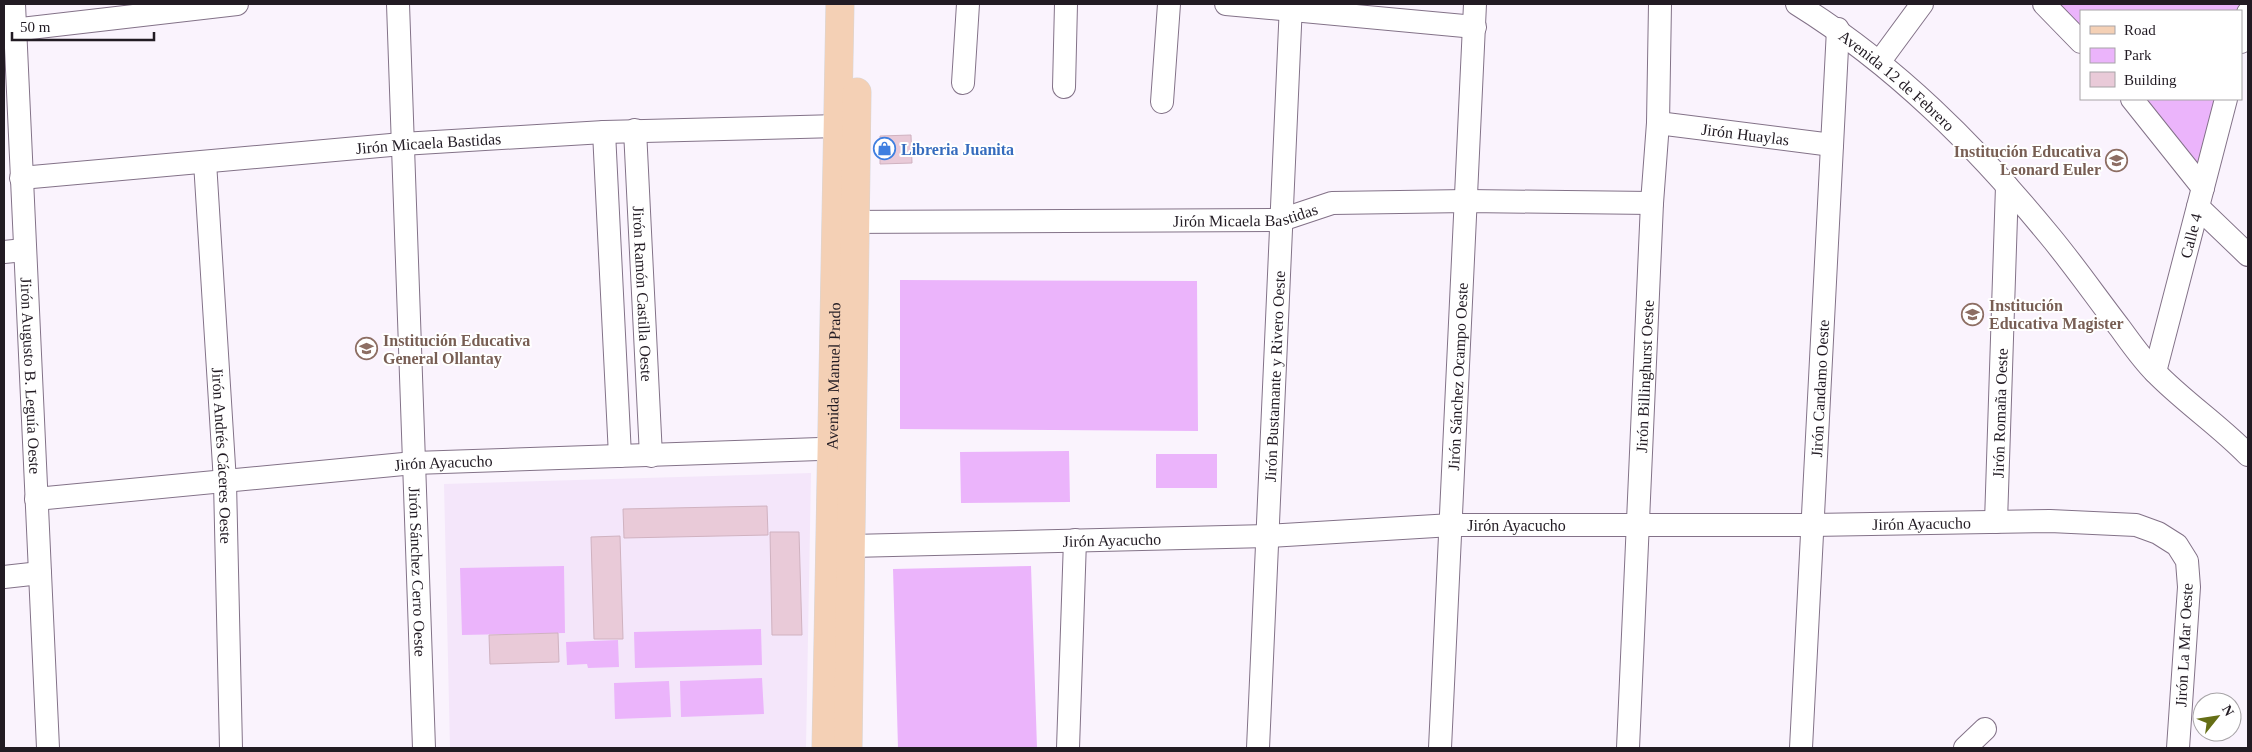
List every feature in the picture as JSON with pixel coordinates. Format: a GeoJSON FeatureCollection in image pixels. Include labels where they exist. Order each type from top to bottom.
{"type":"FeatureCollection","features":[{"type":"Feature","properties":{"kind":"main road","name":"Avenida Manuel Prado"},"geometry":{"type":"LineString","coordinates":[[840,4],[838,126],[846,222]]}},
{"type":"Feature","properties":{"kind":"main road","name":"Avenida Manuel Prado"},"geometry":{"type":"LineString","coordinates":[[826,748],[842,448],[846,222],[859,4]]}},
{"type":"Feature","properties":{"kind":"main road","name":"Avenida Manuel Prado"},"geometry":{"type":"LineString","coordinates":[[842,448],[851,546],[848,748]]}},
{"type":"Feature","properties":{"kind":"street","name":"Jirón Augusto B. Leguía Oeste"},"geometry":{"type":"LineString","coordinates":[[14,4],[9,31],[21,178],[14,251],[36,499],[48,748]]}},
{"type":"Feature","properties":{"kind":"street"},"geometry":{"type":"LineString","coordinates":[[9,31],[237,4]]}},
{"type":"Feature","properties":{"kind":"street","name":"Jirón Sánchez Cerro Oeste"},"geometry":{"type":"LineString","coordinates":[[398,4],[424,748]]}},
{"type":"Feature","properties":{"kind":"street"},"geometry":{"type":"LineString","coordinates":[[964,83],[968,4]]}},
{"type":"Feature","properties":{"kind":"street"},"geometry":{"type":"LineString","coordinates":[[1064,87],[1066,4]]}},
{"type":"Feature","properties":{"kind":"street"},"geometry":{"type":"LineString","coordinates":[[1162,102],[1168,4]]}},
{"type":"Feature","properties":{"kind":"street"},"geometry":{"type":"LineString","coordinates":[[1226,4],[1290,6],[1475,27]]}},
{"type":"Feature","properties":{"kind":"street","name":"Jirón Sánchez Ocampo Oeste"},"geometry":{"type":"LineString","coordinates":[[1440,748],[1476,4]]}},
{"type":"Feature","properties":{"kind":"street","name":"Jirón Billinghurst Oeste"},"geometry":{"type":"LineString","coordinates":[[1628,748],[1652,204],[1658,123],[1660,4]]}},
{"type":"Feature","properties":{"kind":"street","name":"Avenida 12 de Febrero"},"geometry":{"type":"LineString","coordinates":[[1797,4],[1838,29],[1880,61],[1949,123],[2049,235],[2155,372],[2228,434],[2248,454]]}},
{"type":"Feature","properties":{"kind":"street"},"geometry":{"type":"LineString","coordinates":[[1880,61],[1922,4]]}},
{"type":"Feature","properties":{"kind":"street"},"geometry":{"type":"LineString","coordinates":[[2044,4],[2080,41]]}},
{"type":"Feature","properties":{"kind":"street","name":"Jirón Bustamante y Rivero Oeste"},"geometry":{"type":"LineString","coordinates":[[1258,748],[1290,6]]}},
{"type":"Feature","properties":{"kind":"street"},"geometry":{"type":"LineString","coordinates":[[2242,38],[2248,13]]}},
{"type":"Feature","properties":{"kind":"street","name":"Jirón Candamo Oeste"},"geometry":{"type":"LineString","coordinates":[[1801,748],[1838,29]]}},
{"type":"Feature","properties":{"kind":"street"},"geometry":{"type":"LineString","coordinates":[[2133,100],[2200,197],[2248,255]]}},
{"type":"Feature","properties":{"kind":"street","name":"Calle 4"},"geometry":{"type":"LineString","coordinates":[[2155,372],[2226,100]]}},
{"type":"Feature","properties":{"kind":"street","name":"Jirón Huaylas"},"geometry":{"type":"LineString","coordinates":[[1658,123],[1832,145]]}},
{"type":"Feature","properties":{"kind":"street","name":"Jirón Micaela Bastidas"},"geometry":{"type":"LineString","coordinates":[[21,178],[402,144],[635,130],[838,126]]}},
{"type":"Feature","properties":{"kind":"street","name":"Jirón Ramón Castilla Oeste"},"geometry":{"type":"LineString","coordinates":[[635,130],[651,456]]}},
{"type":"Feature","properties":{"kind":"street","name":"Jirón Ramón Castilla Oeste"},"geometry":{"type":"LineString","coordinates":[[604,132],[620,456]]}},
{"type":"Feature","properties":{"kind":"street","name":"Jirón Andrés Cáceres Oeste"},"geometry":{"type":"LineString","coordinates":[[205,162],[224,482],[231,748]]}},
{"type":"Feature","properties":{"kind":"street","name":"Jirón Romaña Oeste"},"geometry":{"type":"LineString","coordinates":[[1996,522],[2007,186]]}},
{"type":"Feature","properties":{"kind":"street","name":"Jirón Micaela Bastidas"},"geometry":{"type":"LineString","coordinates":[[846,222],[1281,220],[1332,203],[1467,201],[1652,204]]}},
{"type":"Feature","properties":{"kind":"street","name":"Jirón Ayacucho"},"geometry":{"type":"LineString","coordinates":[[36,499],[414,464],[842,448]]}},
{"type":"Feature","properties":{"kind":"street","name":"Jirón Ayacucho"},"geometry":{"type":"LineString","coordinates":[[851,546],[1268,536],[1452,526],[1812,525],[1996,522],[2136,525],[2158,533],[2177,545]]}},
{"type":"Feature","properties":{"kind":"street"},"geometry":{"type":"LineString","coordinates":[[1068,748],[1076,540]]}},
{"type":"Feature","properties":{"kind":"street","name":"Jirón La Mar Oeste"},"geometry":{"type":"LineString","coordinates":[[2177,545],[2187,561],[2189,586],[2178,748]]}},
{"type":"Feature","properties":{"kind":"street"},"geometry":{"type":"LineString","coordinates":[[4,577],[40,573]]}},
{"type":"Feature","properties":{"kind":"street"},"geometry":{"type":"LineString","coordinates":[[1965,748],[1985,729]]}},
{"type":"Feature","properties":{"kind":"shaded area"},"geometry":{"type":"Polygon","coordinates":[[[811,473],[806,748],[450,748],[444,484],[811,473]]]}},
{"type":"Feature","properties":{"kind":"green space"},"geometry":{"type":"Polygon","coordinates":[[[2056,4],[2242,4],[2240,10],[2080,10],[2080,36],[2056,4]]]}},
{"type":"Feature","properties":{"kind":"green space"},"geometry":{"type":"Polygon","coordinates":[[[2139,100],[2217,100],[2198,171],[2139,100]]]}},
{"type":"Feature","properties":{"kind":"green space"},"geometry":{"type":"Polygon","coordinates":[[[900,280],[1197,281],[1198,431],[900,429],[900,280]]]}},
{"type":"Feature","properties":{"kind":"green space"},"geometry":{"type":"Polygon","coordinates":[[[1069,451],[1070,502],[961,503],[960,452],[1069,451]]]}},
{"type":"Feature","properties":{"kind":"green space"},"geometry":{"type":"Polygon","coordinates":[[[1156,454],[1217,454],[1217,488],[1156,488],[1156,454]]]}},
{"type":"Feature","properties":{"kind":"green space"},"geometry":{"type":"Polygon","coordinates":[[[564,566],[565,633],[462,635],[460,568],[564,566]]]}},
{"type":"Feature","properties":{"kind":"green space"},"geometry":{"type":"Polygon","coordinates":[[[1031,566],[1037,748],[898,748],[893,569],[1031,566]]]}},
{"type":"Feature","properties":{"kind":"green space"},"geometry":{"type":"Polygon","coordinates":[[[761,629],[762,665],[635,668],[634,632],[761,629]]]}},
{"type":"Feature","properties":{"kind":"green space"},"geometry":{"type":"Polygon","coordinates":[[[618,640],[619,667],[588,668],[587,664],[567,665],[566,642],[618,640]]]}},
{"type":"Feature","properties":{"kind":"green space"},"geometry":{"type":"Polygon","coordinates":[[[762,678],[764,714],[681,717],[680,681],[762,678]]]}},
{"type":"Feature","properties":{"kind":"green space"},"geometry":{"type":"Polygon","coordinates":[[[669,681],[671,717],[615,719],[614,683],[669,681]]]}},
{"type":"Feature","properties":{"kind":"building"},"geometry":{"type":"Polygon","coordinates":[[[911,135],[912,163],[880,164],[880,136],[911,135]]]}},
{"type":"Feature","properties":{"kind":"building"},"geometry":{"type":"Polygon","coordinates":[[[767,506],[768,535],[624,538],[623,509],[767,506]]]}},
{"type":"Feature","properties":{"kind":"building"},"geometry":{"type":"Polygon","coordinates":[[[770,532],[799,532],[802,635],[772,635],[770,532]]]}},
{"type":"Feature","properties":{"kind":"building"},"geometry":{"type":"Polygon","coordinates":[[[620,536],[623,639],[594,639],[591,537],[620,536]]]}},
{"type":"Feature","properties":{"kind":"building"},"geometry":{"type":"Polygon","coordinates":[[[558,633],[559,662],[490,664],[489,635],[558,633]]]}},
{"type":"Feature","properties":{"kind":"place","name":"Libreria Juanita"},"geometry":{"type":"Point","coordinates":[885,149]}},
{"type":"Feature","properties":{"kind":"place","name":"Institución Educativa Leonard Euler"},"geometry":{"type":"Point","coordinates":[2117,160]}},
{"type":"Feature","properties":{"kind":"place","name":"Institución Educativa Magister"},"geometry":{"type":"Point","coordinates":[1973,314]}},
{"type":"Feature","properties":{"kind":"place","name":"Institución Educativa General Ollantay"},"geometry":{"type":"Point","coordinates":[367,349]}}]}
